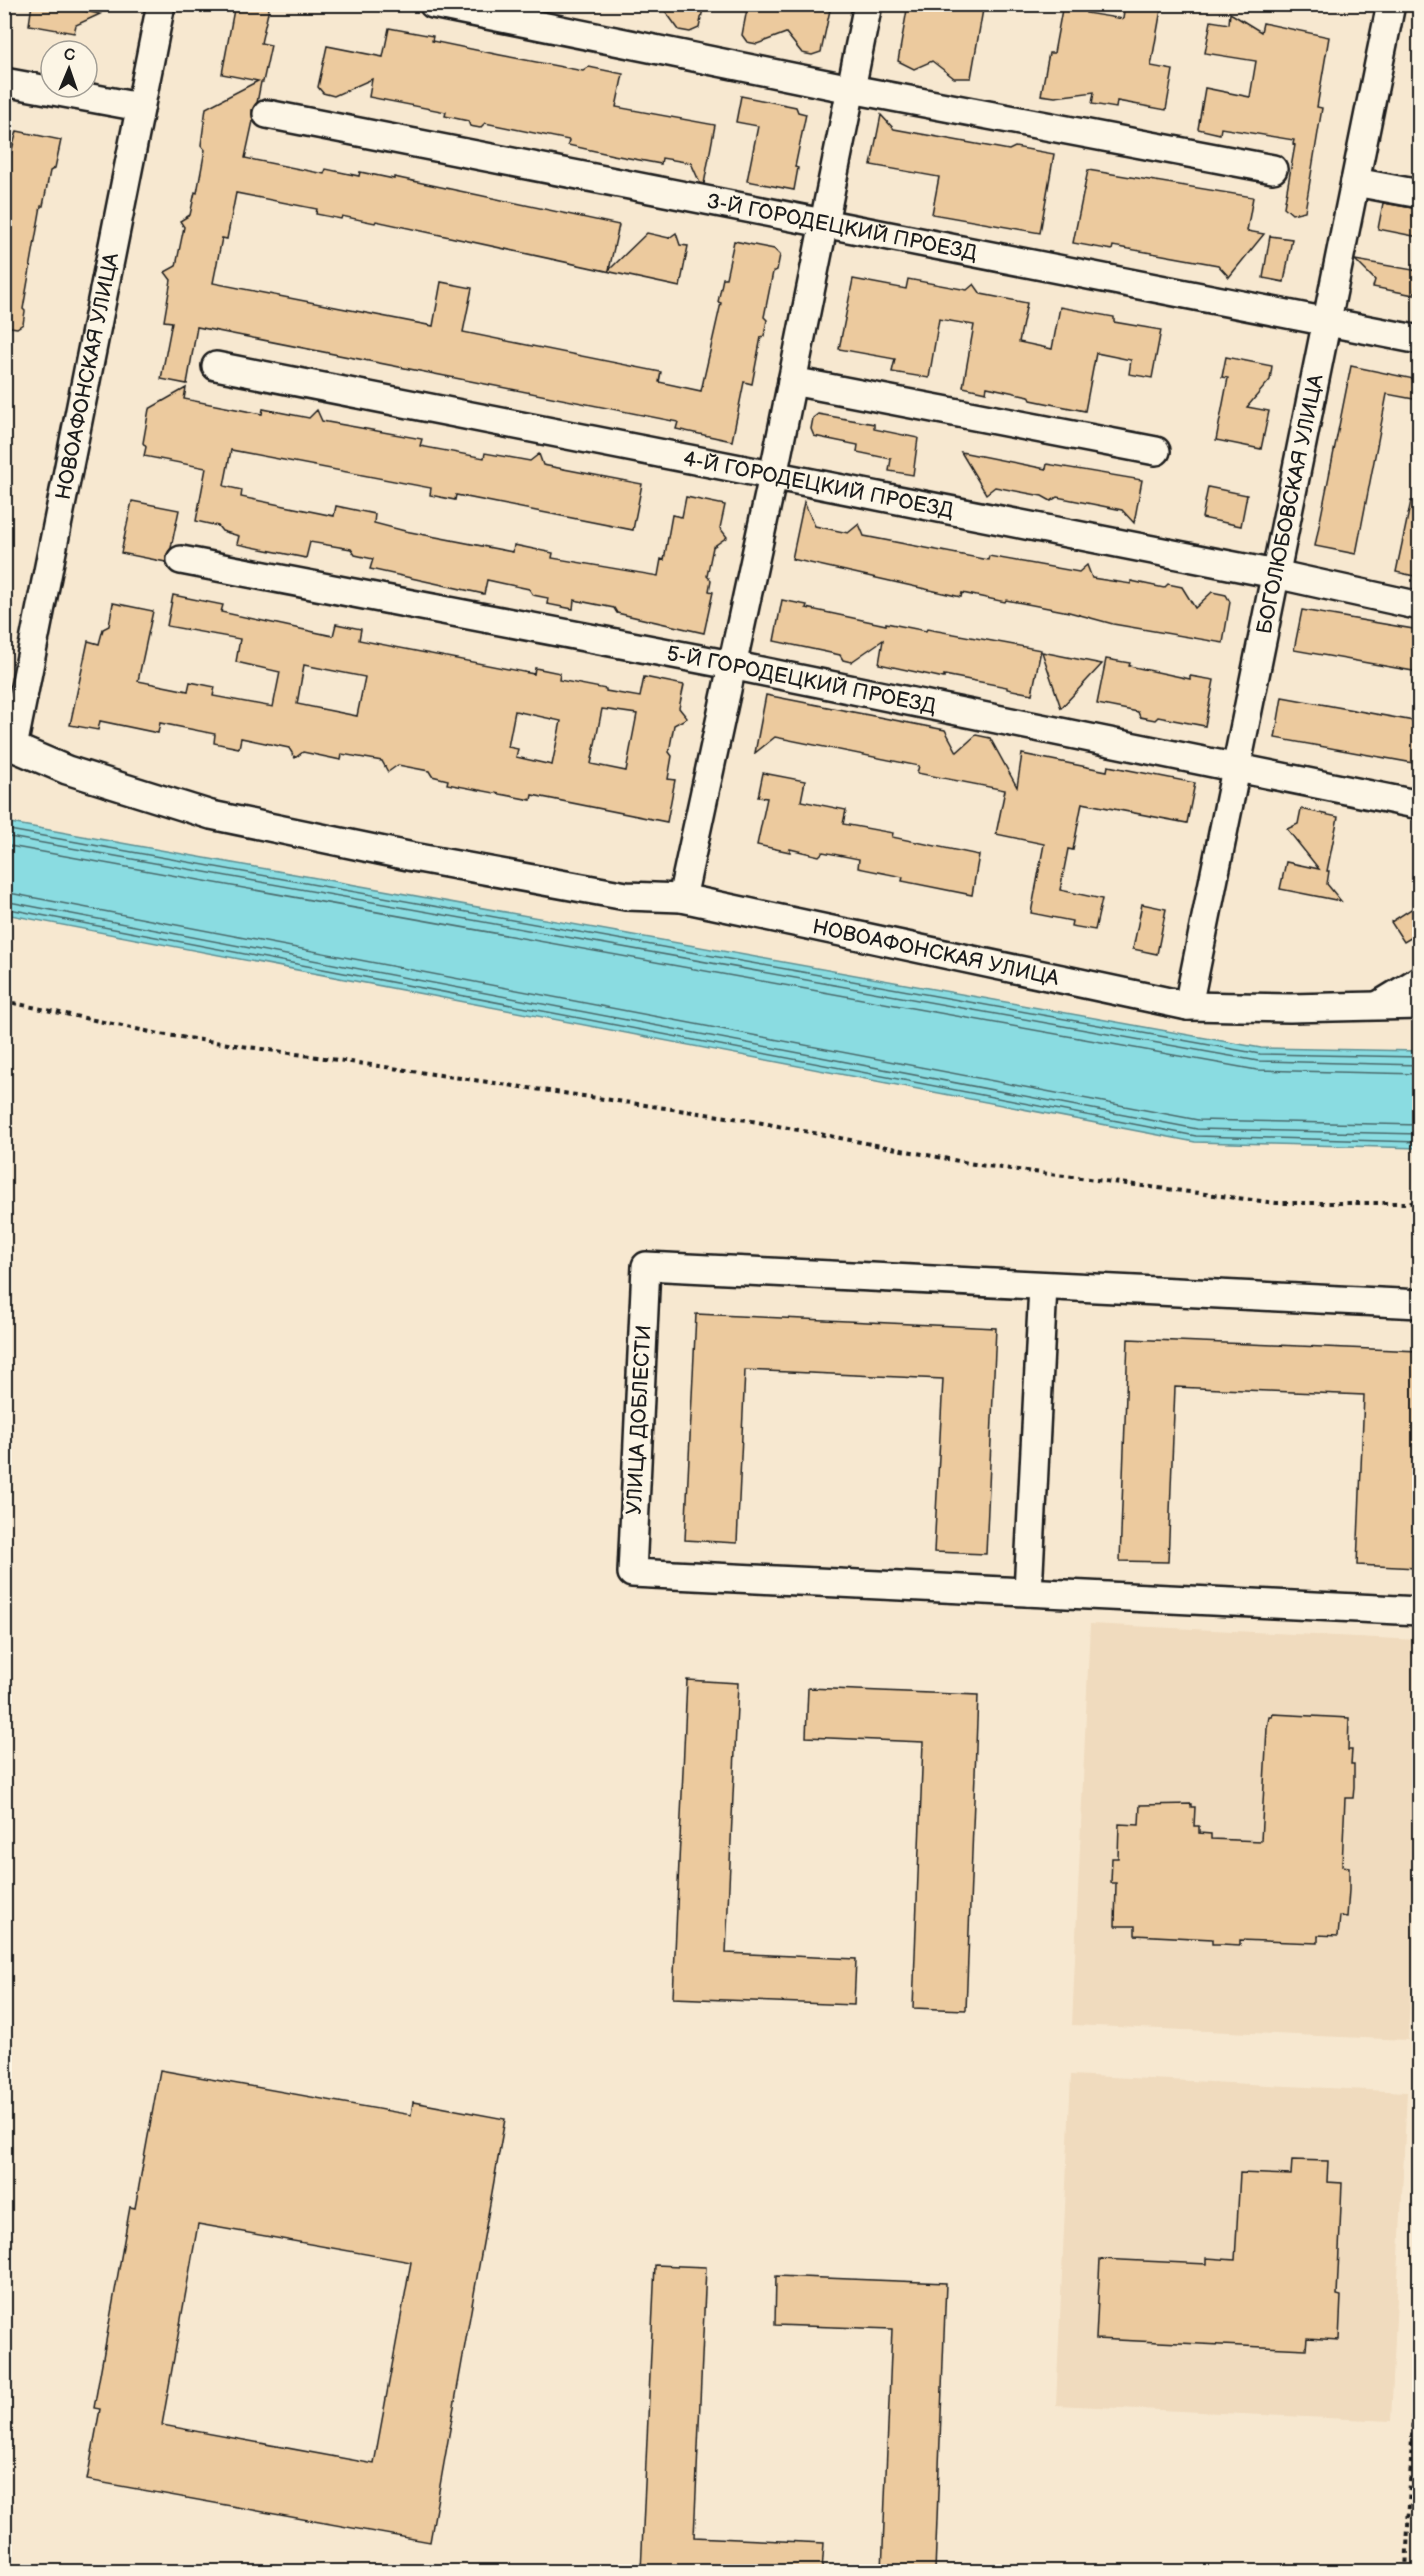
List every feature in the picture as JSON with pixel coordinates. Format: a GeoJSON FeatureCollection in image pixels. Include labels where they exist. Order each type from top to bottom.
{"type":"FeatureCollection","features":[{"type":"Feature","properties":{"kind":"street","name":"НОВОАФОНСКАЯ УЛИЦА"},"geometry":{"type":"LineString","coordinates":[[161,4],[9,747],[67,770],[211,814],[413,857],[581,888],[626,896],[682,898],[1188,1006],[1419,1005]]}},
{"type":"Feature","properties":{"kind":"street"},"geometry":{"type":"LineString","coordinates":[[433,4],[851,89],[1273,169]]}},
{"type":"Feature","properties":{"kind":"street"},"geometry":{"type":"LineString","coordinates":[[682,898],[773,476],[868,4]]}},
{"type":"Feature","properties":{"kind":"street","name":"БОГОЛЮБОВСКАЯ УЛИЦА"},"geometry":{"type":"LineString","coordinates":[[1188,1006],[1391,4]]}},
{"type":"Feature","properties":{"kind":"street"},"geometry":{"type":"LineString","coordinates":[[4,82],[140,107]]}},
{"type":"Feature","properties":{"kind":"street","name":"3-Й ГОРОДЕЦКИЙ ПРОЕЗД"},"geometry":{"type":"LineString","coordinates":[[267,114],[1419,340]]}},
{"type":"Feature","properties":{"kind":"street"},"geometry":{"type":"LineString","coordinates":[[1355,182],[1419,194]]}},
{"type":"Feature","properties":{"kind":"street","name":"4-Й ГОРОДЕЦКИЙ ПРОЕЗД"},"geometry":{"type":"LineString","coordinates":[[216,366],[1275,574],[1419,606]]}},
{"type":"Feature","properties":{"kind":"street"},"geometry":{"type":"LineString","coordinates":[[792,381],[1156,451]]}},
{"type":"Feature","properties":{"kind":"street","name":"5-Й ГОРОДЕЦКИЙ ПРОЕЗД"},"geometry":{"type":"LineString","coordinates":[[181,560],[731,665],[1235,770],[1419,805]]}},
{"type":"Feature","properties":{"kind":"street"},"geometry":{"type":"LineString","coordinates":[[1378,1006],[1419,980]]}},
{"type":"Feature","properties":{"kind":"street","name":"УЛИЦА ДОБЛЕСТИ"},"geometry":{"type":"LineString","coordinates":[[1028,1592],[632,1573],[646,1266],[1043,1286]]}},
{"type":"Feature","properties":{"kind":"street"},"geometry":{"type":"LineString","coordinates":[[1419,1304],[1043,1286],[1028,1592],[1419,1611]]}},
{"type":"Feature","properties":{"kind":"path"},"geometry":{"type":"LineString","coordinates":[[4,1001],[160,1034],[747,1120],[979,1165],[1276,1203],[1419,1203]]}},
{"type":"Feature","properties":{"kind":"path"},"geometry":{"type":"LineString","coordinates":[[1406,2571],[1419,2258]]}},
{"type":"Feature","properties":{"kind":"shaded area"},"geometry":{"type":"Polygon","coordinates":[[[1090,1624],[1419,1640],[1419,1801],[1408,2040],[1072,2025],[1090,1624]]]}},
{"type":"Feature","properties":{"kind":"shaded area"},"geometry":{"type":"Polygon","coordinates":[[[1071,2075],[1407,2092],[1391,2421],[1056,2405],[1071,2075]]]}},
{"type":"Feature","properties":{"kind":"water"},"geometry":{"type":"Polygon","coordinates":[[[5,822],[1261,1048],[1419,1051],[1419,1148],[1195,1142],[5,914],[5,822]]]}},
{"type":"Feature","properties":{"kind":"building"},"geometry":{"type":"Polygon","coordinates":[[[32,4],[47,4],[100,14],[76,25],[74,33],[29,25],[32,4]]]}},
{"type":"Feature","properties":{"kind":"building"},"geometry":{"type":"Polygon","coordinates":[[[235,4],[270,4],[261,43],[271,45],[257,103],[252,110],[253,121],[245,158],[324,174],[326,169],[359,176],[360,172],[394,179],[394,177],[619,225],[609,270],[647,233],[669,238],[676,233],[680,245],[688,246],[680,287],[376,221],[375,223],[342,216],[341,219],[316,214],[317,209],[236,193],[227,239],[222,238],[213,283],[433,326],[441,282],[472,288],[463,332],[661,372],[659,382],[701,391],[721,303],[718,302],[723,278],[726,278],[734,241],[774,249],[780,255],[777,270],[773,272],[764,317],[767,320],[764,336],[761,337],[752,384],[744,382],[732,441],[676,429],[678,422],[197,327],[187,384],[161,379],[172,322],[164,321],[171,280],[165,272],[176,266],[184,227],[180,221],[190,215],[195,192],[197,193],[205,150],[201,145],[206,108],[258,81],[222,74],[235,4]]]}},
{"type":"Feature","properties":{"kind":"building"},"geometry":{"type":"Polygon","coordinates":[[[660,4],[704,4],[699,28],[690,32],[679,30],[660,4]]]}},
{"type":"Feature","properties":{"kind":"building"},"geometry":{"type":"Polygon","coordinates":[[[748,4],[802,4],[830,10],[821,52],[812,55],[802,53],[786,33],[757,44],[747,42],[742,35],[748,4]]]}},
{"type":"Feature","properties":{"kind":"building"},"geometry":{"type":"Polygon","coordinates":[[[908,4],[984,4],[971,78],[954,78],[932,61],[914,69],[898,61],[908,4]]]}},
{"type":"Feature","properties":{"kind":"building"},"geometry":{"type":"Polygon","coordinates":[[[1063,4],[1088,4],[1086,13],[1123,19],[1125,4],[1162,4],[1151,66],[1173,70],[1166,110],[1117,101],[1116,108],[1092,104],[1094,92],[1055,97],[1041,95],[1049,53],[1054,53],[1063,4]]]}},
{"type":"Feature","properties":{"kind":"building"},"geometry":{"type":"Polygon","coordinates":[[[1230,13],[1261,32],[1263,23],[1329,37],[1317,107],[1322,108],[1305,211],[1292,214],[1284,207],[1294,140],[1221,128],[1220,134],[1198,129],[1205,88],[1250,97],[1256,61],[1205,53],[1211,21],[1229,24],[1230,13]]]}},
{"type":"Feature","properties":{"kind":"building"},"geometry":{"type":"Polygon","coordinates":[[[389,28],[433,36],[432,41],[500,55],[583,71],[589,67],[623,74],[616,107],[715,125],[704,184],[700,183],[691,163],[662,158],[661,164],[568,145],[569,140],[485,123],[480,128],[470,126],[468,121],[445,116],[446,112],[369,97],[372,79],[334,96],[323,93],[318,87],[327,46],[383,57],[389,28]]]}},
{"type":"Feature","properties":{"kind":"building"},"geometry":{"type":"Polygon","coordinates":[[[741,96],[796,107],[798,112],[806,114],[795,167],[798,168],[794,190],[747,181],[758,126],[736,122],[741,96]]]}},
{"type":"Feature","properties":{"kind":"building"},"geometry":{"type":"Polygon","coordinates":[[[881,115],[894,129],[1009,150],[1015,147],[1054,154],[1040,233],[932,214],[939,177],[871,165],[881,115]]]}},
{"type":"Feature","properties":{"kind":"building"},"geometry":{"type":"Polygon","coordinates":[[[17,131],[61,140],[55,168],[50,171],[43,206],[41,206],[23,309],[25,311],[23,324],[17,328],[4,326],[4,179],[17,131]]]}},
{"type":"Feature","properties":{"kind":"building"},"geometry":{"type":"Polygon","coordinates":[[[1088,170],[1253,197],[1247,231],[1264,234],[1229,277],[1218,265],[1113,246],[1112,250],[1073,243],[1088,170]]]}},
{"type":"Feature","properties":{"kind":"building"},"geometry":{"type":"Polygon","coordinates":[[[1383,203],[1419,209],[1419,237],[1378,229],[1383,203]]]}},
{"type":"Feature","properties":{"kind":"building"},"geometry":{"type":"Polygon","coordinates":[[[1270,236],[1292,239],[1284,282],[1263,278],[1270,236]]]}},
{"type":"Feature","properties":{"kind":"building"},"geometry":{"type":"Polygon","coordinates":[[[1355,260],[1419,271],[1414,295],[1373,287],[1375,280],[1355,260]]]}},
{"type":"Feature","properties":{"kind":"building"},"geometry":{"type":"Polygon","coordinates":[[[853,279],[906,289],[908,279],[967,290],[974,284],[981,294],[1027,303],[1019,342],[1052,349],[1060,307],[1114,317],[1114,322],[1161,330],[1152,378],[1129,374],[1131,360],[1096,353],[1085,411],[1031,400],[1029,396],[987,387],[986,392],[963,387],[974,325],[939,319],[929,378],[892,372],[895,359],[839,349],[853,279]]]}},
{"type":"Feature","properties":{"kind":"building"},"geometry":{"type":"Polygon","coordinates":[[[1226,357],[1272,366],[1270,380],[1247,407],[1269,411],[1261,449],[1216,440],[1228,378],[1222,377],[1226,357]]]}},
{"type":"Feature","properties":{"kind":"building"},"geometry":{"type":"Polygon","coordinates":[[[1351,366],[1419,380],[1419,400],[1387,394],[1356,554],[1315,546],[1351,366]]]}},
{"type":"Feature","properties":{"kind":"building"},"geometry":{"type":"Polygon","coordinates":[[[186,388],[184,399],[262,414],[263,409],[309,418],[317,410],[322,421],[422,439],[420,446],[484,458],[485,453],[530,461],[539,454],[543,465],[642,484],[633,530],[456,495],[455,500],[430,495],[431,488],[231,450],[224,486],[242,490],[241,497],[334,516],[336,506],[375,514],[374,523],[405,531],[513,552],[514,545],[553,553],[552,558],[658,576],[661,559],[664,560],[672,515],[682,517],[686,497],[725,505],[720,528],[727,537],[713,547],[707,576],[711,580],[709,591],[713,592],[704,633],[617,613],[614,608],[574,600],[573,609],[547,604],[548,598],[533,595],[529,589],[487,580],[484,594],[370,569],[373,559],[355,555],[351,549],[310,542],[306,558],[237,544],[239,536],[222,531],[218,526],[196,521],[206,468],[144,456],[146,447],[143,443],[149,409],[186,388]]]}},
{"type":"Feature","properties":{"kind":"building"},"geometry":{"type":"Polygon","coordinates":[[[818,414],[874,424],[874,429],[918,438],[913,475],[889,471],[891,459],[857,452],[858,445],[814,436],[811,429],[813,418],[818,414]]]}},
{"type":"Feature","properties":{"kind":"building"},"geometry":{"type":"Polygon","coordinates":[[[961,452],[1046,469],[1047,464],[1142,480],[1134,523],[1122,510],[1057,497],[1051,501],[1042,496],[995,487],[986,494],[961,452]]]}},
{"type":"Feature","properties":{"kind":"building"},"geometry":{"type":"Polygon","coordinates":[[[1208,487],[1247,495],[1241,526],[1202,518],[1208,487]]]}},
{"type":"Feature","properties":{"kind":"building"},"geometry":{"type":"Polygon","coordinates":[[[132,501],[179,510],[166,562],[121,553],[132,501]]]}},
{"type":"Feature","properties":{"kind":"building"},"geometry":{"type":"Polygon","coordinates":[[[1411,501],[1419,502],[1419,577],[1396,572],[1411,501]]]}},
{"type":"Feature","properties":{"kind":"building"},"geometry":{"type":"Polygon","coordinates":[[[804,502],[815,526],[848,533],[859,524],[864,536],[988,560],[989,556],[1079,572],[1087,565],[1092,578],[1131,584],[1131,581],[1164,588],[1168,584],[1182,587],[1195,608],[1212,592],[1226,595],[1230,602],[1223,643],[1113,624],[1069,612],[1006,600],[1005,602],[962,593],[961,597],[792,559],[804,502]]]}},
{"type":"Feature","properties":{"kind":"building"},"geometry":{"type":"Polygon","coordinates":[[[173,595],[223,605],[221,612],[333,636],[336,624],[361,629],[359,640],[534,674],[535,668],[560,673],[559,680],[640,697],[644,677],[684,685],[679,708],[687,718],[674,725],[669,752],[672,756],[668,779],[675,780],[667,822],[532,795],[531,800],[447,784],[448,780],[432,776],[429,771],[398,765],[388,772],[382,761],[342,754],[341,760],[303,752],[295,758],[289,748],[241,738],[239,748],[214,743],[215,734],[160,723],[158,733],[100,721],[98,730],[70,725],[88,641],[99,644],[103,629],[109,626],[113,603],[153,611],[138,681],[188,691],[190,682],[215,687],[213,696],[273,707],[280,672],[236,662],[240,639],[167,626],[173,595]],[[304,665],[297,704],[357,716],[365,677],[304,665]],[[602,709],[591,764],[626,771],[637,714],[602,709]],[[515,711],[508,747],[518,749],[516,757],[552,765],[561,721],[515,711]]]}},
{"type":"Feature","properties":{"kind":"building"},"geometry":{"type":"Polygon","coordinates":[[[782,600],[807,605],[806,608],[886,625],[886,623],[926,631],[927,629],[1041,650],[1032,694],[1007,689],[1007,687],[944,675],[944,678],[879,664],[883,640],[851,662],[843,660],[840,655],[774,641],[782,600]]]}},
{"type":"Feature","properties":{"kind":"building"},"geometry":{"type":"Polygon","coordinates":[[[1302,610],[1419,630],[1419,672],[1294,650],[1302,610]]]}},
{"type":"Feature","properties":{"kind":"building"},"geometry":{"type":"Polygon","coordinates":[[[1042,652],[1102,664],[1061,708],[1042,652]]]}},
{"type":"Feature","properties":{"kind":"building"},"geometry":{"type":"Polygon","coordinates":[[[1106,659],[1190,679],[1190,676],[1214,680],[1205,726],[1158,717],[1155,720],[1140,717],[1138,712],[1097,704],[1106,659]]]}},
{"type":"Feature","properties":{"kind":"building"},"geometry":{"type":"Polygon","coordinates":[[[766,695],[945,730],[957,752],[976,735],[990,738],[1017,787],[1022,754],[1107,771],[1108,766],[1195,783],[1187,823],[1082,803],[1073,850],[1068,849],[1060,890],[1102,899],[1095,930],[1071,926],[1072,921],[1031,913],[1044,844],[996,834],[1005,790],[917,773],[919,766],[775,737],[755,753],[766,695]]]}},
{"type":"Feature","properties":{"kind":"building"},"geometry":{"type":"Polygon","coordinates":[[[1282,697],[1419,722],[1419,764],[1275,738],[1282,697]]]}},
{"type":"Feature","properties":{"kind":"building"},"geometry":{"type":"Polygon","coordinates":[[[763,773],[805,781],[801,801],[846,810],[843,824],[893,833],[892,837],[979,855],[972,895],[902,881],[903,877],[858,868],[859,859],[823,852],[819,856],[790,849],[790,852],[757,845],[767,798],[758,797],[763,773]]]}},
{"type":"Feature","properties":{"kind":"building"},"geometry":{"type":"Polygon","coordinates":[[[1301,809],[1338,817],[1327,871],[1329,871],[1327,884],[1341,901],[1280,889],[1286,862],[1319,869],[1287,829],[1298,824],[1301,809]]]}},
{"type":"Feature","properties":{"kind":"building"},"geometry":{"type":"Polygon","coordinates":[[[1142,904],[1166,909],[1157,954],[1133,949],[1142,904]]]}},
{"type":"Feature","properties":{"kind":"building"},"geometry":{"type":"Polygon","coordinates":[[[1419,904],[1419,933],[1404,942],[1391,922],[1419,904]]]}},
{"type":"Feature","properties":{"kind":"building"},"geometry":{"type":"Polygon","coordinates":[[[696,1314],[996,1328],[986,1554],[934,1552],[943,1379],[745,1370],[737,1543],[685,1540],[696,1314]]]}},
{"type":"Feature","properties":{"kind":"building"},"geometry":{"type":"Polygon","coordinates":[[[1128,1339],[1419,1351],[1417,1568],[1357,1565],[1364,1395],[1175,1387],[1168,1562],[1120,1561],[1128,1339]]]}},
{"type":"Feature","properties":{"kind":"building"},"geometry":{"type":"Polygon","coordinates":[[[687,1680],[738,1683],[726,1953],[856,1959],[854,2005],[673,1998],[687,1680]]]}},
{"type":"Feature","properties":{"kind":"building"},"geometry":{"type":"Polygon","coordinates":[[[808,1688],[978,1695],[966,2010],[913,2008],[923,1742],[806,1737],[808,1688]]]}},
{"type":"Feature","properties":{"kind":"building"},"geometry":{"type":"Polygon","coordinates":[[[1273,1714],[1349,1718],[1348,1750],[1352,1750],[1354,1787],[1353,1798],[1345,1798],[1342,1866],[1349,1867],[1349,1890],[1347,1917],[1340,1916],[1338,1936],[1318,1935],[1318,1943],[1240,1940],[1240,1945],[1212,1944],[1212,1939],[1135,1935],[1135,1926],[1115,1926],[1116,1883],[1111,1883],[1112,1858],[1118,1858],[1119,1824],[1139,1825],[1140,1805],[1191,1804],[1191,1807],[1195,1807],[1194,1826],[1199,1826],[1199,1833],[1211,1834],[1211,1839],[1261,1841],[1267,1728],[1269,1717],[1273,1714]]]}},
{"type":"Feature","properties":{"kind":"building"},"geometry":{"type":"Polygon","coordinates":[[[160,2070],[411,2115],[413,2102],[505,2119],[430,2542],[87,2480],[100,2409],[94,2408],[130,2207],[135,2208],[160,2070]],[[198,2224],[162,2425],[374,2464],[411,2262],[198,2224]]]}},
{"type":"Feature","properties":{"kind":"building"},"geometry":{"type":"Polygon","coordinates":[[[1292,2160],[1328,2161],[1327,2182],[1342,2183],[1337,2295],[1341,2296],[1339,2340],[1307,2338],[1306,2349],[1096,2339],[1100,2259],[1207,2264],[1207,2258],[1235,2260],[1240,2173],[1291,2175],[1292,2160]]]}},
{"type":"Feature","properties":{"kind":"building"},"geometry":{"type":"Polygon","coordinates":[[[655,2265],[706,2267],[694,2537],[824,2543],[822,2571],[641,2571],[655,2265]]]}},
{"type":"Feature","properties":{"kind":"building"},"geometry":{"type":"Polygon","coordinates":[[[776,2276],[946,2283],[935,2571],[882,2571],[892,2329],[775,2325],[776,2276]]]}}]}
